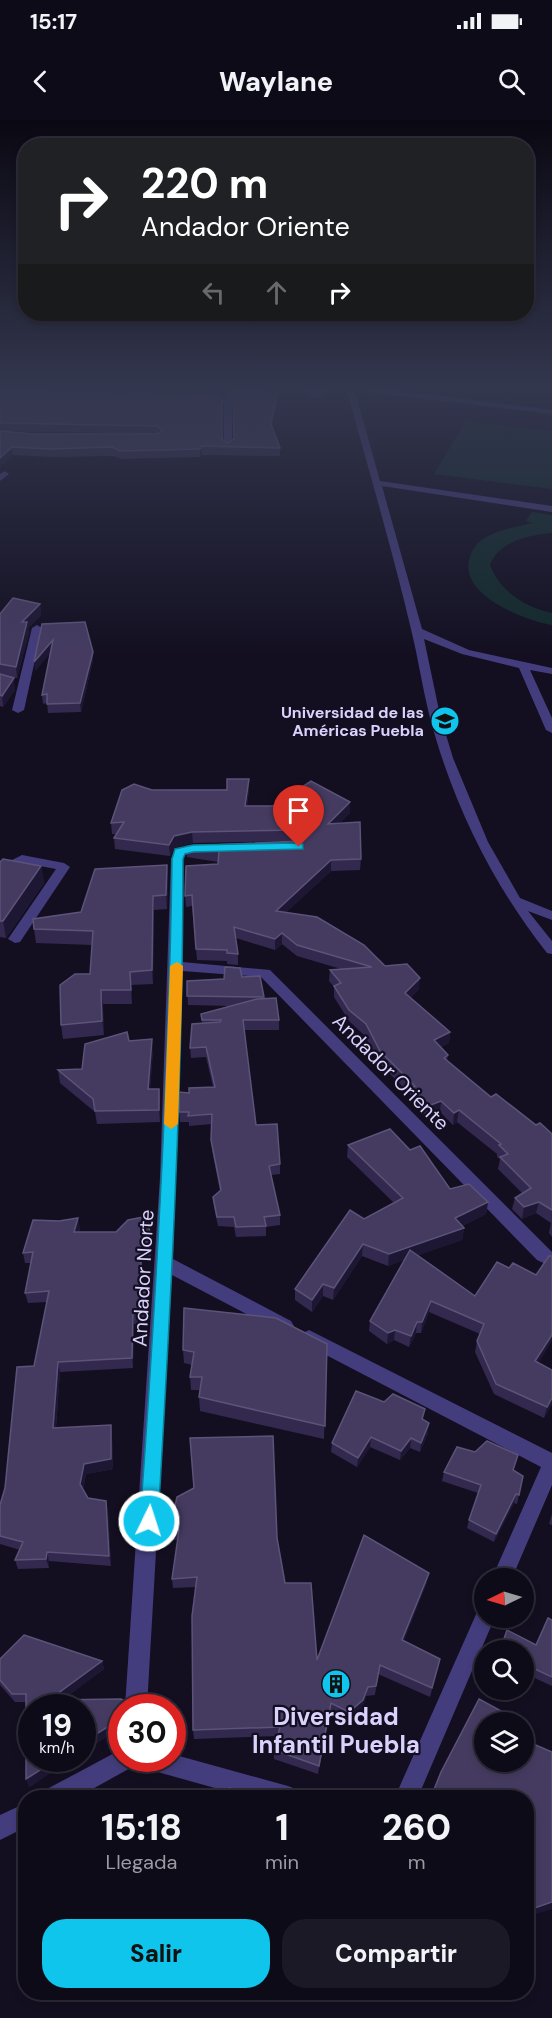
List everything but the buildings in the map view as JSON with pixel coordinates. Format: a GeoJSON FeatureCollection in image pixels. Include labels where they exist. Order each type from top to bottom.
{"type":"FeatureCollection","features":[{"type":"Feature","properties":{"kind":"street"},"geometry":{"type":"LineString","coordinates":[[375,480],[417,631],[423,668],[463,804],[513,899],[552,950]]}},
{"type":"Feature","properties":{"kind":"street"},"geometry":{"type":"LineString","coordinates":[[376,483],[552,509]]}},
{"type":"Feature","properties":{"kind":"street"},"geometry":{"type":"LineString","coordinates":[[18,710],[37,628]]}},
{"type":"Feature","properties":{"kind":"street"},"geometry":{"type":"LineString","coordinates":[[417,631],[449,648],[552,671]]}},
{"type":"Feature","properties":{"kind":"street"},"geometry":{"type":"LineString","coordinates":[[523,666],[552,730]]}},
{"type":"Feature","properties":{"kind":"street"},"geometry":{"type":"LineString","coordinates":[[8,682],[25,686]]}},
{"type":"Feature","properties":{"kind":"street","name":"Andador Norte"},"geometry":{"type":"LineString","coordinates":[[137,1694],[166,1264],[179,852],[216,848]]}},
{"type":"Feature","properties":{"kind":"street"},"geometry":{"type":"LineString","coordinates":[[0,871],[22,859],[64,867],[15,939]]}},
{"type":"Feature","properties":{"kind":"street"},"geometry":{"type":"LineString","coordinates":[[513,899],[552,916]]}},
{"type":"Feature","properties":{"kind":"street","name":"Andador Oriente"},"geometry":{"type":"LineString","coordinates":[[177,966],[265,973],[543,1256],[552,1260]]}},
{"type":"Feature","properties":{"kind":"street"},"geometry":{"type":"LineString","coordinates":[[166,1264],[552,1463],[506,1568]]}},
{"type":"Feature","properties":{"kind":"street"},"geometry":{"type":"LineString","coordinates":[[409,1790],[480,1628]]}},
{"type":"Feature","properties":{"kind":"street"},"geometry":{"type":"LineString","coordinates":[[69,1790],[108,1768]]}},
{"type":"Feature","properties":{"kind":"street"},"geometry":{"type":"LineString","coordinates":[[186,1769],[263,1790]]}},
{"type":"Feature","properties":{"kind":"street"},"geometry":{"type":"LineString","coordinates":[[0,1828],[18,1818]]}},
{"type":"Feature","properties":{"kind":"green space"},"geometry":{"type":"Polygon","coordinates":[[[478,480],[552,480],[552,489],[478,480]]]}},
{"type":"Feature","properties":{"kind":"green space"},"geometry":{"type":"Polygon","coordinates":[[[532,512],[552,515],[552,533],[534,535],[508,545],[500,550],[490,565],[506,590],[532,607],[552,613],[552,625],[526,618],[497,604],[484,595],[475,585],[469,573],[469,560],[478,543],[499,532],[533,523],[526,521],[532,512]]]}},
{"type":"Feature","properties":{"kind":"slow traffic"},"geometry":{"type":"LineString","coordinates":[[171,1124],[177,966]]}},
{"type":"Feature","properties":{"kind":"place","name":"Universidad de las Américas Puebla"},"geometry":{"type":"Point","coordinates":[445,721]}},
{"type":"Feature","properties":{"kind":"place","name":"Diversidad Infantil Puebla"},"geometry":{"type":"Point","coordinates":[336,1684]}},
{"type":"Feature","properties":{"kind":"route"},"geometry":{"type":"LineString","coordinates":[[149,1521],[166,1264],[177,966],[177,859],[179,852],[193,849],[299,847]]}}]}
